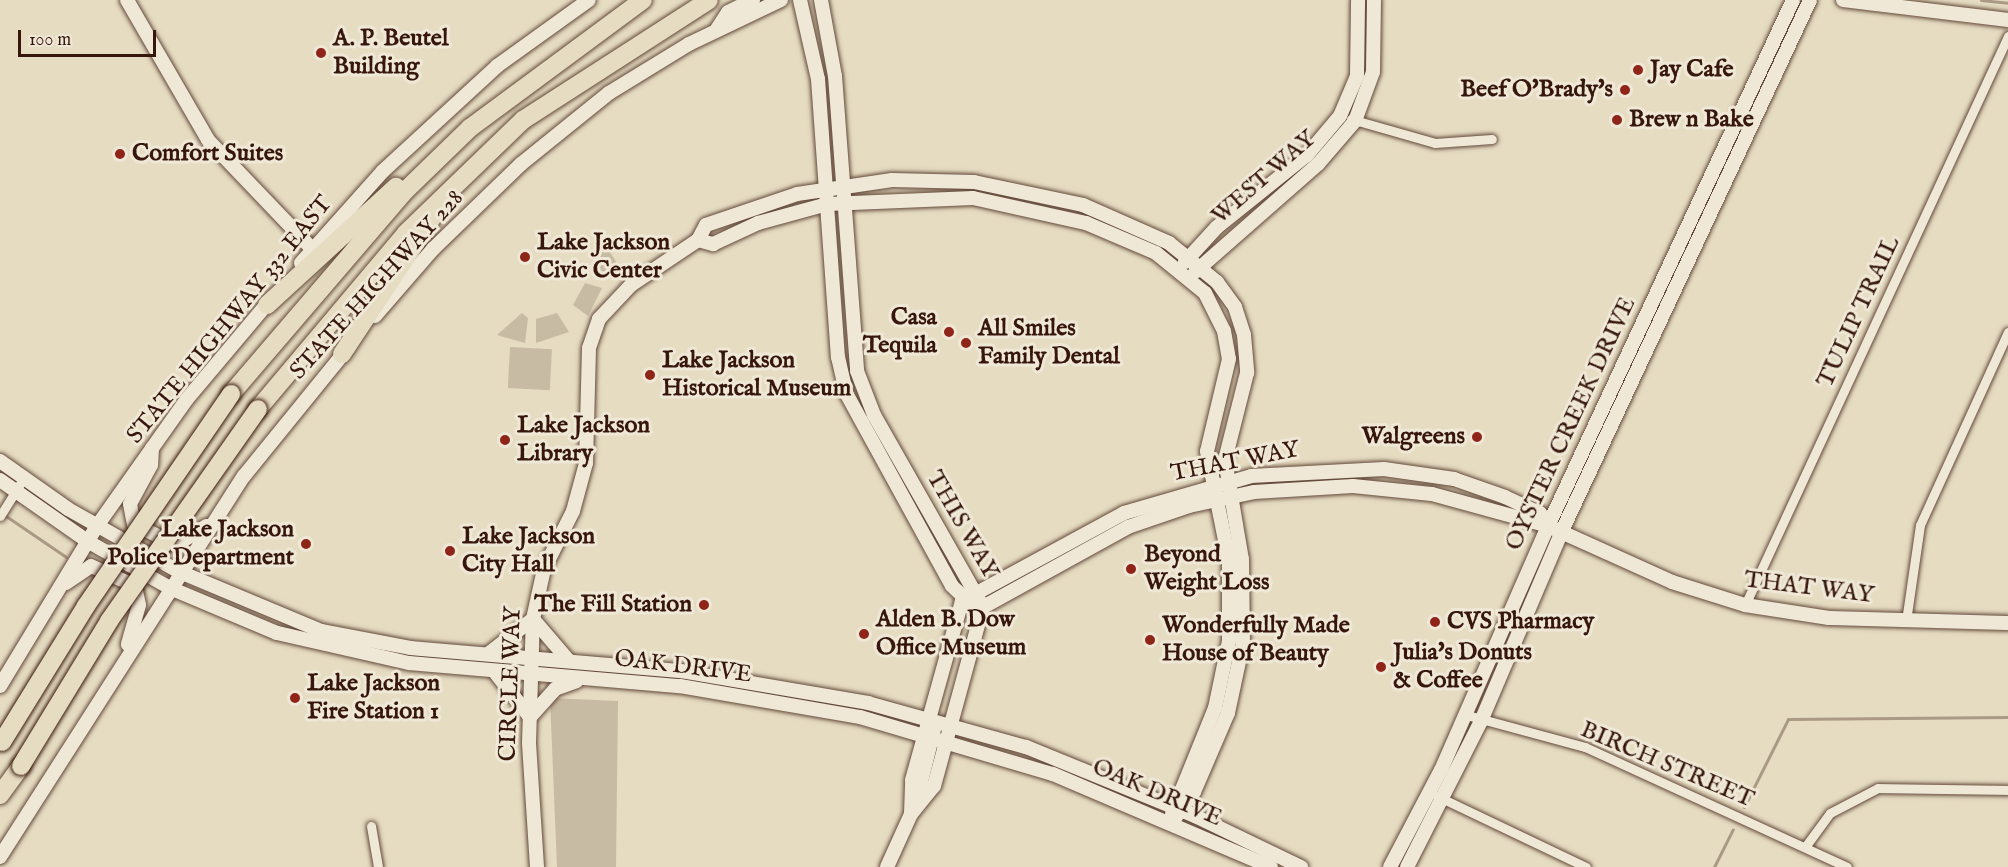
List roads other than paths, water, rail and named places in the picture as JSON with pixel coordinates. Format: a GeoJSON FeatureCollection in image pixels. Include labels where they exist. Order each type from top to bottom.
{"type":"FeatureCollection","features":[{"type":"Feature","properties":{"kind":"highway"},"geometry":{"type":"LineString","coordinates":[[267,305],[415,170],[580,44],[643,0]]}},
{"type":"Feature","properties":{"kind":"highway"},"geometry":{"type":"LineString","coordinates":[[0,795],[21,766],[109,621],[258,409],[327,323],[457,181],[523,120],[709,0]]}},
{"type":"Feature","properties":{"kind":"highway"},"geometry":{"type":"LineString","coordinates":[[1,743],[86,606],[231,394],[406,190],[470,128]]}},
{"type":"Feature","properties":{"kind":"highway"},"geometry":{"type":"LineString","coordinates":[[342,354],[457,181]]}},
{"type":"Feature","properties":{"kind":"street"},"geometry":{"type":"LineString","coordinates":[[127,0],[208,140],[314,250]]}},
{"type":"Feature","properties":{"kind":"street","name":"STATE HIGHWAY 332 EAST"},"geometry":{"type":"LineString","coordinates":[[0,686],[87,541],[152,448],[314,250],[383,171],[548,27],[589,0]]}},
{"type":"Feature","properties":{"kind":"street"},"geometry":{"type":"LineString","coordinates":[[717,29],[728,12],[753,0]]}},
{"type":"Feature","properties":{"kind":"street","name":"STATE HIGHWAY 228"},"geometry":{"type":"LineString","coordinates":[[218,517],[244,476],[342,354],[434,249],[521,164],[609,93],[717,29],[781,0]]}},
{"type":"Feature","properties":{"kind":"street","name":"THIS WAY"},"geometry":{"type":"LineString","coordinates":[[800,0],[817,68],[838,357],[848,397],[962,601],[983,607]]}},
{"type":"Feature","properties":{"kind":"street","name":"THIS WAY"},"geometry":{"type":"LineString","coordinates":[[821,0],[834,66],[853,348],[862,391],[983,607]]}},
{"type":"Feature","properties":{"kind":"street","name":"WEST WAY"},"geometry":{"type":"LineString","coordinates":[[1184,274],[1306,155],[1340,116],[1354,86],[1360,54],[1358,0]]}},
{"type":"Feature","properties":{"kind":"street","name":"WEST WAY"},"geometry":{"type":"LineString","coordinates":[[1195,262],[1318,164],[1355,121],[1367,96],[1375,57],[1374,0]]}},
{"type":"Feature","properties":{"kind":"street","name":"OYSTER CREEK DRIVE"},"geometry":{"type":"LineString","coordinates":[[1390,867],[1430,793],[1467,714],[1548,526],[1793,0]]}},
{"type":"Feature","properties":{"kind":"street","name":"OYSTER CREEK DRIVE"},"geometry":{"type":"LineString","coordinates":[[1408,865],[1481,721],[1561,533],[1810,0]]}},
{"type":"Feature","properties":{"kind":"street"},"geometry":{"type":"LineString","coordinates":[[1843,0],[2008,20]]}},
{"type":"Feature","properties":{"kind":"street","name":"TULIP TRAIL"},"geometry":{"type":"LineString","coordinates":[[1745,605],[2008,36]]}},
{"type":"Feature","properties":{"kind":"street"},"geometry":{"type":"LineString","coordinates":[[1360,54],[1375,57]]}},
{"type":"Feature","properties":{"kind":"street"},"geometry":{"type":"LineString","coordinates":[[1340,116],[1426,142],[1492,139]]}},
{"type":"Feature","properties":{"kind":"street"},"geometry":{"type":"LineString","coordinates":[[1306,155],[1318,164]]}},
{"type":"Feature","properties":{"kind":"street","name":"CIRCLE WAY"},"geometry":{"type":"LineString","coordinates":[[537,867],[530,717],[533,619],[544,569],[573,511],[586,464],[592,411],[588,362],[595,328],[622,293],[698,240],[706,225],[735,214],[826,188],[928,179],[1015,187],[1083,205],[1161,238],[1195,262],[1231,300],[1246,350],[1245,392],[1226,452],[1228,481],[1245,593],[1240,667],[1228,713],[1172,822]]}},
{"type":"Feature","properties":{"kind":"street","name":"CIRCLE WAY"},"geometry":{"type":"LineString","coordinates":[[698,240],[713,244],[758,223],[843,201],[925,196],[1011,203],[1086,223],[1156,253],[1184,274],[1216,311],[1229,352],[1227,387],[1207,451],[1231,594],[1226,665],[1215,708],[1178,809]]}},
{"type":"Feature","properties":{"kind":"street"},"geometry":{"type":"LineString","coordinates":[[1906,621],[1920,525],[2008,332]]}},
{"type":"Feature","properties":{"kind":"street"},"geometry":{"type":"LineString","coordinates":[[152,448],[151,465],[130,504],[134,524],[176,545],[218,517]]}},
{"type":"Feature","properties":{"kind":"street","name":"OAK DRIVE"},"geometry":{"type":"LineString","coordinates":[[0,461],[23,479],[97,526],[180,572],[251,605],[336,634],[411,648],[569,661],[803,689],[1026,747],[1178,809],[1301,867]]}},
{"type":"Feature","properties":{"kind":"street","name":"THAT WAY"},"geometry":{"type":"LineString","coordinates":[[962,601],[1124,513],[1228,481],[1355,468],[1454,479],[1540,513],[1548,526]]}},
{"type":"Feature","properties":{"kind":"street"},"geometry":{"type":"LineString","coordinates":[[0,516],[23,479]]}},
{"type":"Feature","properties":{"kind":"street"},"geometry":{"type":"LineString","coordinates":[[1454,479],[1456,500]]}},
{"type":"Feature","properties":{"kind":"street","name":"OAK DRIVE"},"geometry":{"type":"LineString","coordinates":[[0,480],[87,541],[170,588],[245,622],[277,633],[330,648],[409,663],[729,693],[935,738],[1053,774],[1172,822],[1271,867]]}},
{"type":"Feature","properties":{"kind":"street","name":"THAT WAY"},"geometry":{"type":"LineString","coordinates":[[983,607],[1128,527],[1231,496],[1353,486],[1456,500],[1548,526],[1672,582],[1745,605],[1818,617],[2008,623]]}},
{"type":"Feature","properties":{"kind":"street"},"geometry":{"type":"LineString","coordinates":[[0,857],[124,658],[218,517]]}},
{"type":"Feature","properties":{"kind":"street"},"geometry":{"type":"LineString","coordinates":[[59,589],[91,566],[135,586],[139,605],[124,658]]}},
{"type":"Feature","properties":{"kind":"street"},"geometry":{"type":"LineString","coordinates":[[887,867],[911,814],[933,786],[935,738],[927,720],[962,601]]}},
{"type":"Feature","properties":{"kind":"street"},"geometry":{"type":"LineString","coordinates":[[245,622],[251,605]]}},
{"type":"Feature","properties":{"kind":"street"},"geometry":{"type":"LineString","coordinates":[[911,814],[912,780],[935,738],[951,726],[983,607]]}},
{"type":"Feature","properties":{"kind":"street"},"geometry":{"type":"LineString","coordinates":[[277,633],[283,617]]}},
{"type":"Feature","properties":{"kind":"street"},"geometry":{"type":"LineString","coordinates":[[488,654],[533,619],[569,661]]}},
{"type":"Feature","properties":{"kind":"street"},"geometry":{"type":"LineString","coordinates":[[330,648],[336,634]]}},
{"type":"Feature","properties":{"kind":"street"},"geometry":{"type":"LineString","coordinates":[[409,663],[411,648]]}},
{"type":"Feature","properties":{"kind":"street"},"geometry":{"type":"LineString","coordinates":[[494,671],[530,717],[555,689],[584,679]]}},
{"type":"Feature","properties":{"kind":"street","name":"BIRCH STREET"},"geometry":{"type":"LineString","coordinates":[[1467,714],[1481,721],[1585,747],[1847,867]]}},
{"type":"Feature","properties":{"kind":"street"},"geometry":{"type":"LineString","coordinates":[[1805,847],[1830,813],[1878,788],[2008,790]]}},
{"type":"Feature","properties":{"kind":"street"},"geometry":{"type":"LineString","coordinates":[[1430,793],[1586,867]]}},
{"type":"Feature","properties":{"kind":"street"},"geometry":{"type":"LineString","coordinates":[[371,826],[378,867]]}},
{"type":"Feature","properties":{"kind":"waterway"},"geometry":{"type":"LineString","coordinates":[[1981,0],[2008,3]]}},
{"type":"Feature","properties":{"kind":"waterway"},"geometry":{"type":"LineString","coordinates":[[3,514],[66,557]]}},
{"type":"Feature","properties":{"kind":"waterway"},"geometry":{"type":"LineString","coordinates":[[1744,807],[1788,719],[2008,717]]}},
{"type":"Feature","properties":{"kind":"waterway"},"geometry":{"type":"LineString","coordinates":[[1714,867],[1733,829]]}},
{"type":"Feature","properties":{"kind":"place","name":"A. P. Beutel Building"},"geometry":{"type":"Point","coordinates":[321,53]}},
{"type":"Feature","properties":{"kind":"place","name":"Jay Cafe"},"geometry":{"type":"Point","coordinates":[1638,70]}},
{"type":"Feature","properties":{"kind":"place","name":"Beef O'Brady's"},"geometry":{"type":"Point","coordinates":[1625,90]}},
{"type":"Feature","properties":{"kind":"place","name":"Brew n Bake"},"geometry":{"type":"Point","coordinates":[1617,120]}},
{"type":"Feature","properties":{"kind":"place","name":"Comfort Suites"},"geometry":{"type":"Point","coordinates":[120,154]}},
{"type":"Feature","properties":{"kind":"place","name":"Lake Jackson Civic Center"},"geometry":{"type":"Point","coordinates":[525,257]}},
{"type":"Feature","properties":{"kind":"place","name":"Casa Tequila"},"geometry":{"type":"Point","coordinates":[949,332]}},
{"type":"Feature","properties":{"kind":"place","name":"All Smiles Family Dental"},"geometry":{"type":"Point","coordinates":[966,343]}},
{"type":"Feature","properties":{"kind":"place","name":"Lake Jackson Historical Museum"},"geometry":{"type":"Point","coordinates":[650,375]}},
{"type":"Feature","properties":{"kind":"place","name":"Walgreens"},"geometry":{"type":"Point","coordinates":[1477,437]}},
{"type":"Feature","properties":{"kind":"place","name":"Lake Jackson Library"},"geometry":{"type":"Point","coordinates":[505,440]}},
{"type":"Feature","properties":{"kind":"place","name":"Lake Jackson Police Department"},"geometry":{"type":"Point","coordinates":[306,544]}},
{"type":"Feature","properties":{"kind":"place","name":"Lake Jackson City Hall"},"geometry":{"type":"Point","coordinates":[450,551]}},
{"type":"Feature","properties":{"kind":"place","name":"Beyond Weight Loss"},"geometry":{"type":"Point","coordinates":[1131,569]}},
{"type":"Feature","properties":{"kind":"place","name":"The Fill Station"},"geometry":{"type":"Point","coordinates":[704,605]}},
{"type":"Feature","properties":{"kind":"place","name":"CVS Pharmacy"},"geometry":{"type":"Point","coordinates":[1435,622]}},
{"type":"Feature","properties":{"kind":"place","name":"Alden B. Dow Office Museum"},"geometry":{"type":"Point","coordinates":[864,634]}},
{"type":"Feature","properties":{"kind":"place","name":"Wonderfully Made House of Beauty"},"geometry":{"type":"Point","coordinates":[1150,640]}},
{"type":"Feature","properties":{"kind":"place","name":"Julia's Donuts & Coffee"},"geometry":{"type":"Point","coordinates":[1381,667]}},
{"type":"Feature","properties":{"kind":"place","name":"Lake Jackson Fire Station 1"},"geometry":{"type":"Point","coordinates":[295,698]}}]}
